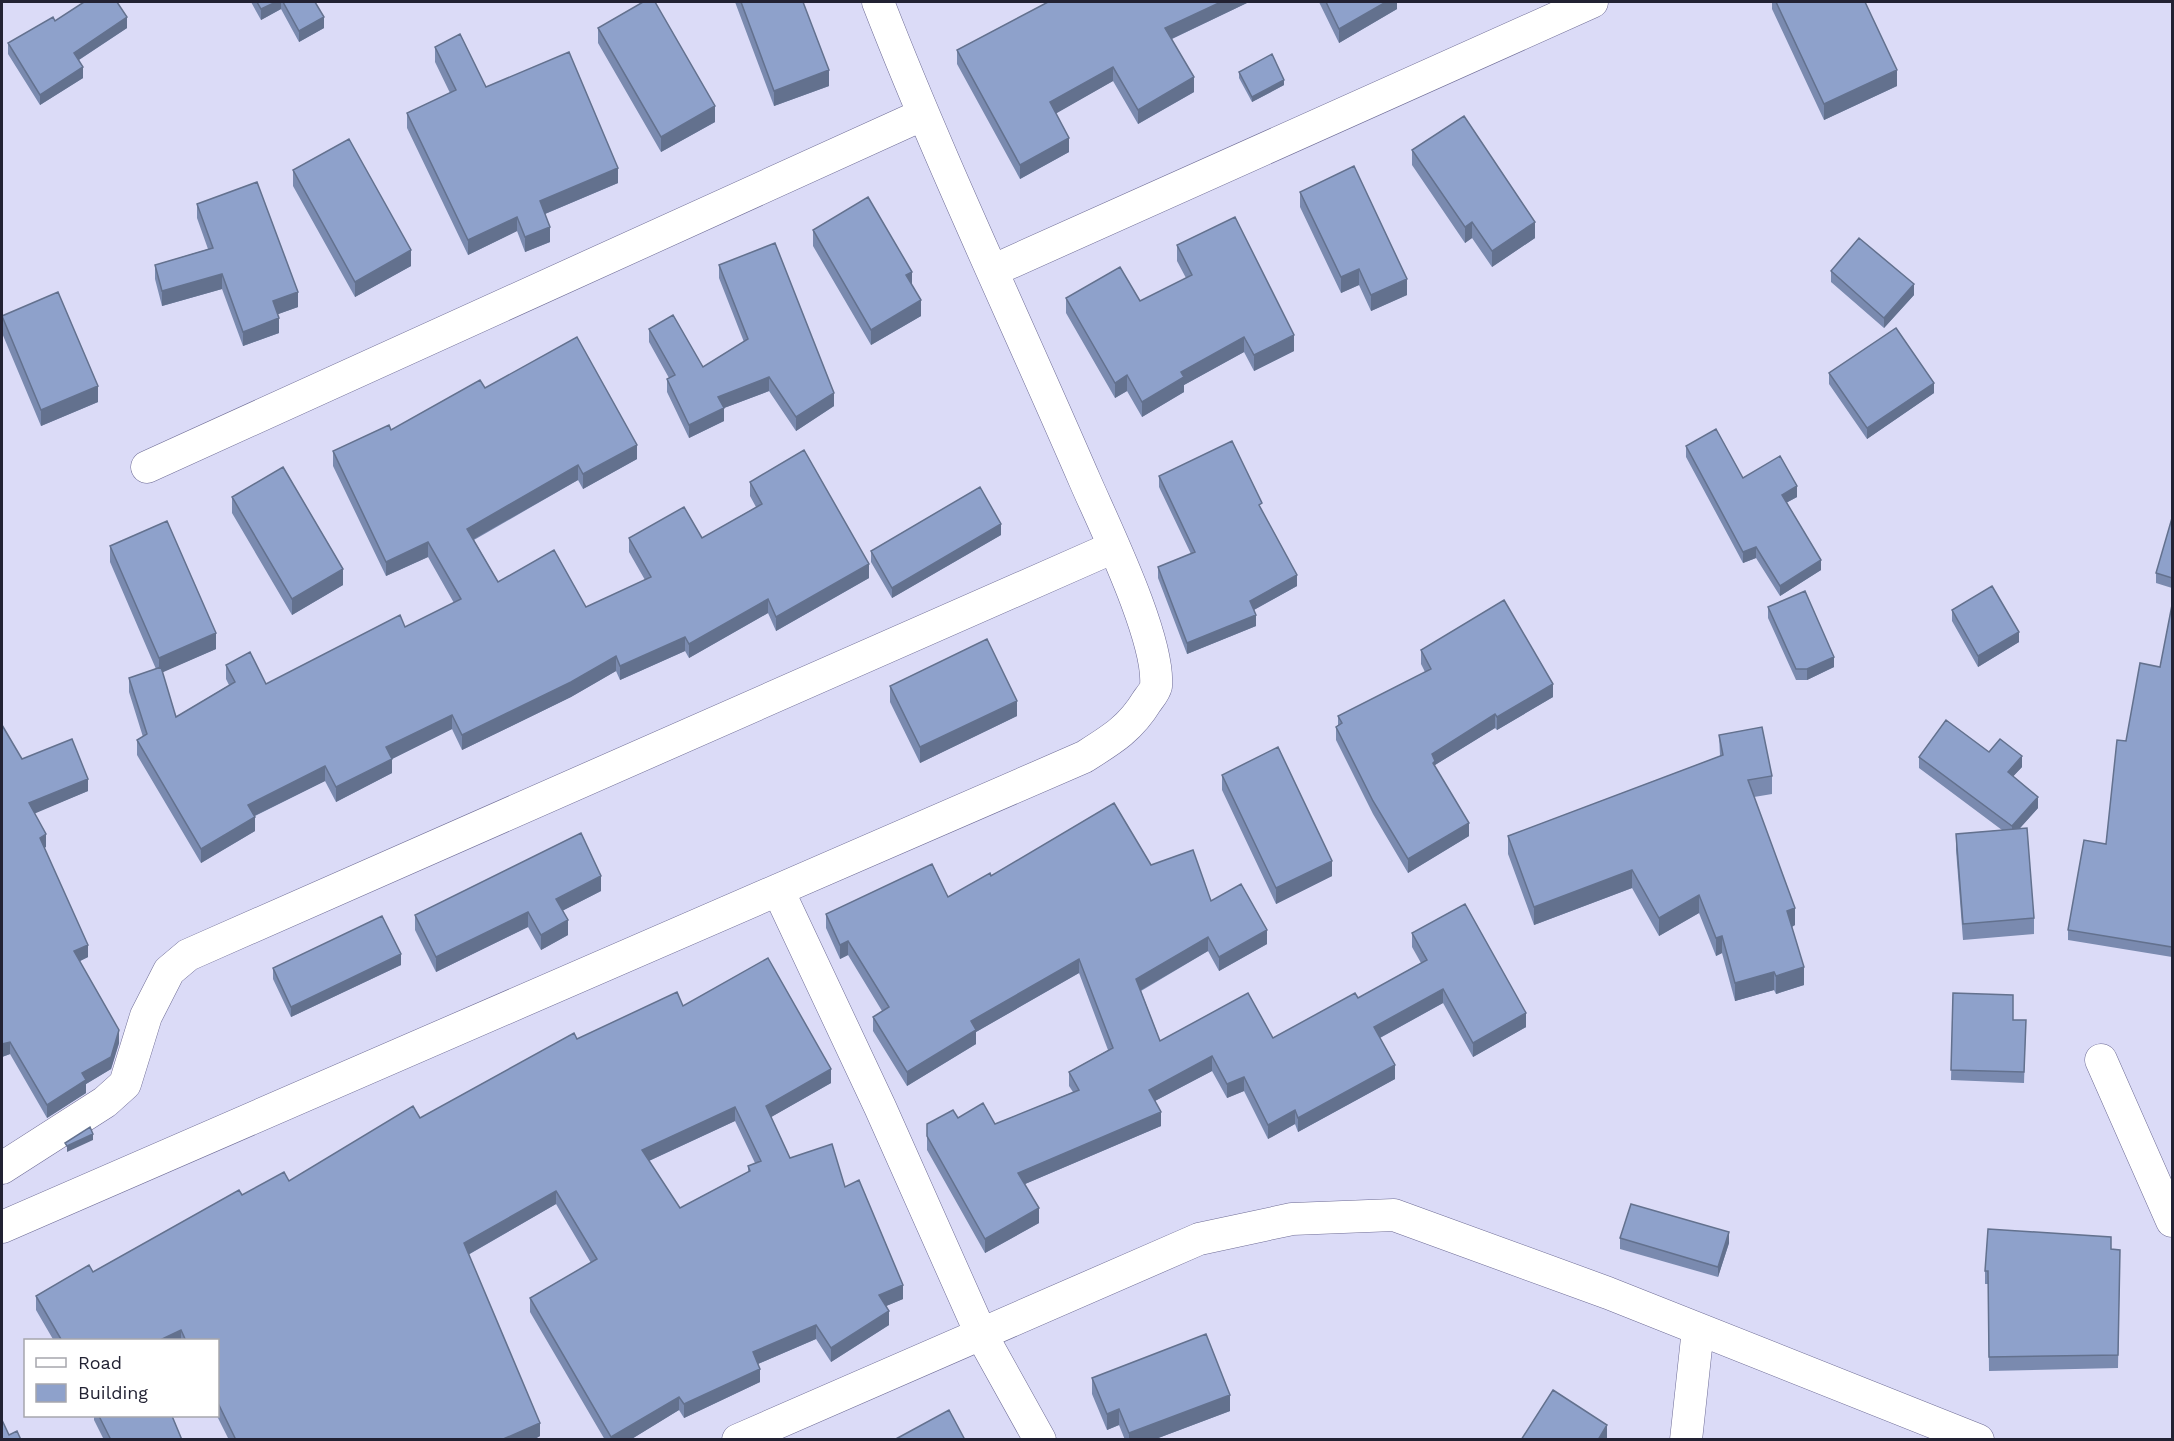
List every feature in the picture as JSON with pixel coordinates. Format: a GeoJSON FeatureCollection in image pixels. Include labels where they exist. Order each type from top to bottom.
{"type":"FeatureCollection","features":[{"type":"Feature","properties":{"kind":"street"},"geometry":{"type":"LineString","coordinates":[[2,1227],[1084,758],[1127,730],[1156,687],[1151,645],[1114,547],[994,270],[922,115],[878,2]]}},
{"type":"Feature","properties":{"kind":"street"},"geometry":{"type":"LineString","coordinates":[[994,270],[1592,2]]}},
{"type":"Feature","properties":{"kind":"street"},"geometry":{"type":"LineString","coordinates":[[147,467],[922,115]]}},
{"type":"Feature","properties":{"kind":"street"},"geometry":{"type":"LineString","coordinates":[[2,1168],[105,1102],[125,1084],[146,1016],[169,971],[188,955],[1114,547]]}},
{"type":"Feature","properties":{"kind":"street"},"geometry":{"type":"LineString","coordinates":[[778,890],[880,1107],[981,1334],[1040,1440]]}},
{"type":"Feature","properties":{"kind":"street"},"geometry":{"type":"LineString","coordinates":[[2101,1060],[2172,1221]]}},
{"type":"Feature","properties":{"kind":"street"},"geometry":{"type":"LineString","coordinates":[[738,1440],[1199,1239],[1292,1219],[1394,1215],[1698,1329],[1978,1440]]}},
{"type":"Feature","properties":{"kind":"street"},"geometry":{"type":"LineString","coordinates":[[1686,1440],[1698,1329]]}},
{"type":"Feature","properties":{"kind":"building"},"geometry":{"type":"Polygon","coordinates":[[[84,2],[117,2],[127,17],[74,53],[83,67],[40,95],[8,43],[53,17],[55,21],[84,2]]]}},
{"type":"Feature","properties":{"kind":"building"},"geometry":{"type":"Polygon","coordinates":[[[257,2],[276,2],[261,9],[257,2]]]}},
{"type":"Feature","properties":{"kind":"building"},"geometry":{"type":"Polygon","coordinates":[[[283,2],[315,2],[324,17],[299,31],[283,2]]]}},
{"type":"Feature","properties":{"kind":"building"},"geometry":{"type":"Polygon","coordinates":[[[643,2],[655,2],[715,106],[661,137],[598,28],[643,2]]]}},
{"type":"Feature","properties":{"kind":"building"},"geometry":{"type":"Polygon","coordinates":[[[741,2],[803,2],[829,70],[774,91],[741,2]]]}},
{"type":"Feature","properties":{"kind":"building"},"geometry":{"type":"Polygon","coordinates":[[[1048,2],[1221,2],[1165,28],[1194,77],[1138,110],[1113,67],[1050,102],[1069,138],[1020,165],[957,50],[1048,2]]]}},
{"type":"Feature","properties":{"kind":"building"},"geometry":{"type":"Polygon","coordinates":[[[1326,2],[1386,2],[1339,29],[1326,2]]]}},
{"type":"Feature","properties":{"kind":"building"},"geometry":{"type":"Polygon","coordinates":[[[1776,2],[1865,2],[1897,70],[1824,104],[1776,2]]]}},
{"type":"Feature","properties":{"kind":"building"},"geometry":{"type":"Polygon","coordinates":[[[460,34],[486,87],[569,52],[618,168],[540,201],[550,227],[525,237],[517,217],[468,240],[407,113],[456,90],[435,47],[460,34]]]}},
{"type":"Feature","properties":{"kind":"building"},"geometry":{"type":"Polygon","coordinates":[[[1272,54],[1284,80],[1252,97],[1239,72],[1272,54]]]}},
{"type":"Feature","properties":{"kind":"building"},"geometry":{"type":"Polygon","coordinates":[[[1464,116],[1535,222],[1492,251],[1472,222],[1465,227],[1412,150],[1464,116]]]}},
{"type":"Feature","properties":{"kind":"building"},"geometry":{"type":"Polygon","coordinates":[[[349,139],[411,250],[355,282],[293,170],[349,139]]]}},
{"type":"Feature","properties":{"kind":"building"},"geometry":{"type":"Polygon","coordinates":[[[1354,166],[1407,279],[1371,295],[1359,269],[1341,277],[1300,192],[1354,166]]]}},
{"type":"Feature","properties":{"kind":"building"},"geometry":{"type":"Polygon","coordinates":[[[257,182],[298,292],[273,301],[279,318],[243,332],[222,274],[162,291],[155,265],[213,248],[197,204],[257,182]]]}},
{"type":"Feature","properties":{"kind":"building"},"geometry":{"type":"Polygon","coordinates":[[[868,197],[912,272],[906,275],[921,300],[871,330],[813,230],[868,197]]]}},
{"type":"Feature","properties":{"kind":"building"},"geometry":{"type":"Polygon","coordinates":[[[1235,217],[1294,335],[1254,355],[1244,337],[1181,372],[1184,377],[1142,402],[1127,375],[1115,383],[1066,298],[1120,267],[1140,301],[1192,275],[1177,245],[1235,217]]]}},
{"type":"Feature","properties":{"kind":"building"},"geometry":{"type":"Polygon","coordinates":[[[1859,238],[1914,284],[1884,318],[1831,271],[1859,238]]]}},
{"type":"Feature","properties":{"kind":"building"},"geometry":{"type":"Polygon","coordinates":[[[775,243],[834,393],[796,417],[769,377],[718,397],[724,408],[689,425],[667,379],[675,375],[649,329],[673,315],[703,367],[748,339],[719,265],[775,243]]]}},
{"type":"Feature","properties":{"kind":"building"},"geometry":{"type":"Polygon","coordinates":[[[58,292],[98,386],[41,410],[2,316],[58,292]]]}},
{"type":"Feature","properties":{"kind":"building"},"geometry":{"type":"Polygon","coordinates":[[[1896,328],[1934,383],[1867,428],[1829,373],[1896,328]]]}},
{"type":"Feature","properties":{"kind":"building"},"geometry":{"type":"Polygon","coordinates":[[[577,337],[637,445],[583,474],[578,465],[467,529],[498,582],[554,550],[586,607],[651,577],[629,538],[684,507],[702,538],[762,504],[750,482],[804,450],[869,564],[776,617],[768,599],[689,644],[685,637],[620,666],[616,656],[571,682],[462,735],[452,715],[386,747],[392,759],[336,787],[325,766],[248,805],[255,817],[201,849],[137,740],[147,734],[129,678],[161,667],[176,717],[235,682],[226,665],[250,652],[266,684],[400,615],[405,627],[461,599],[428,542],[386,562],[333,451],[389,425],[391,430],[480,380],[485,388],[577,337]]]}},
{"type":"Feature","properties":{"kind":"building"},"geometry":{"type":"Polygon","coordinates":[[[1716,429],[1743,478],[1780,456],[1797,486],[1782,495],[1821,560],[1780,586],[1756,547],[1743,552],[1686,446],[1716,429]]]}},
{"type":"Feature","properties":{"kind":"building"},"geometry":{"type":"Polygon","coordinates":[[[1232,441],[1262,503],[1259,505],[1297,575],[1250,601],[1256,615],[1187,643],[1158,567],[1195,552],[1159,476],[1232,441]]]}},
{"type":"Feature","properties":{"kind":"building"},"geometry":{"type":"Polygon","coordinates":[[[283,467],[343,569],[292,599],[232,497],[283,467]]]}},
{"type":"Feature","properties":{"kind":"building"},"geometry":{"type":"Polygon","coordinates":[[[980,487],[1001,524],[892,588],[871,551],[980,487]]]}},
{"type":"Feature","properties":{"kind":"building"},"geometry":{"type":"Polygon","coordinates":[[[2172,518],[2172,578],[2156,573],[2172,518]]]}},
{"type":"Feature","properties":{"kind":"building"},"geometry":{"type":"Polygon","coordinates":[[[167,521],[216,633],[159,658],[110,546],[167,521]]]}},
{"type":"Feature","properties":{"kind":"building"},"geometry":{"type":"Polygon","coordinates":[[[1992,586],[2019,632],[1978,656],[1952,610],[1992,586]]]}},
{"type":"Feature","properties":{"kind":"building"},"geometry":{"type":"Polygon","coordinates":[[[1805,591],[1834,657],[1807,669],[1796,669],[1768,607],[1805,591]]]}},
{"type":"Feature","properties":{"kind":"building"},"geometry":{"type":"Polygon","coordinates":[[[1504,600],[1553,684],[1497,717],[1495,714],[1432,754],[1435,761],[1433,763],[1469,823],[1408,859],[1373,801],[1336,727],[1342,723],[1338,716],[1431,669],[1421,650],[1504,600]]]}},
{"type":"Feature","properties":{"kind":"building"},"geometry":{"type":"Polygon","coordinates":[[[2172,605],[2172,947],[2068,930],[2084,840],[2106,844],[2117,740],[2126,741],[2140,663],[2160,667],[2172,605]]]}},
{"type":"Feature","properties":{"kind":"building"},"geometry":{"type":"Polygon","coordinates":[[[987,639],[1017,701],[920,747],[890,686],[987,639]]]}},
{"type":"Feature","properties":{"kind":"building"},"geometry":{"type":"Polygon","coordinates":[[[1946,720],[1989,752],[2000,739],[2022,756],[2008,772],[2038,797],[2012,826],[1919,757],[1946,720]]]}},
{"type":"Feature","properties":{"kind":"building"},"geometry":{"type":"Polygon","coordinates":[[[2,725],[22,759],[72,739],[88,779],[29,803],[46,834],[40,838],[88,945],[74,951],[119,1030],[111,1057],[82,1073],[86,1080],[47,1105],[10,1042],[2,1044],[2,725]]]}},
{"type":"Feature","properties":{"kind":"building"},"geometry":{"type":"Polygon","coordinates":[[[1762,727],[1772,776],[1748,780],[1795,908],[1787,911],[1804,967],[1776,976],[1774,972],[1735,983],[1722,936],[1716,938],[1699,895],[1659,918],[1632,870],[1534,907],[1508,836],[1723,755],[1719,735],[1762,727]]]}},
{"type":"Feature","properties":{"kind":"building"},"geometry":{"type":"Polygon","coordinates":[[[1278,747],[1332,861],[1276,888],[1222,775],[1278,747]]]}},
{"type":"Feature","properties":{"kind":"building"},"geometry":{"type":"Polygon","coordinates":[[[1114,803],[1151,865],[1193,850],[1211,901],[1241,884],[1267,930],[1219,957],[1208,937],[1136,979],[1160,1041],[1248,993],[1273,1038],[1355,993],[1358,998],[1427,960],[1412,933],[1465,904],[1526,1013],[1473,1043],[1443,989],[1374,1027],[1395,1065],[1298,1118],[1295,1110],[1268,1125],[1244,1077],[1227,1084],[1212,1056],[1149,1090],[1161,1112],[1018,1173],[1039,1208],[985,1239],[927,1136],[927,1124],[953,1110],[958,1118],[983,1103],[995,1124],[1079,1090],[1069,1072],[1113,1048],[1079,959],[971,1021],[976,1030],[907,1072],[873,1017],[889,1007],[848,941],[840,945],[826,914],[932,864],[948,897],[990,873],[991,876],[1114,803]]]}},
{"type":"Feature","properties":{"kind":"building"},"geometry":{"type":"Polygon","coordinates":[[[2027,828],[2034,918],[1963,924],[1956,834],[2027,828]]]}},
{"type":"Feature","properties":{"kind":"building"},"geometry":{"type":"Polygon","coordinates":[[[581,833],[601,876],[556,899],[568,920],[541,935],[528,912],[436,957],[415,915],[581,833]]]}},
{"type":"Feature","properties":{"kind":"building"},"geometry":{"type":"Polygon","coordinates":[[[382,916],[401,954],[291,1007],[273,968],[382,916]]]}},
{"type":"Feature","properties":{"kind":"building"},"geometry":{"type":"Polygon","coordinates":[[[768,958],[831,1069],[766,1106],[790,1158],[832,1144],[845,1187],[859,1180],[903,1285],[879,1295],[889,1311],[831,1348],[816,1325],[753,1352],[760,1369],[684,1404],[679,1397],[611,1437],[530,1298],[597,1259],[556,1191],[464,1243],[540,1423],[501,1440],[236,1440],[219,1405],[219,1339],[185,1339],[181,1330],[162,1339],[61,1339],[36,1296],[89,1265],[93,1272],[239,1190],[242,1195],[284,1172],[289,1181],[413,1106],[420,1118],[574,1033],[577,1039],[677,992],[683,1006],[768,958]],[[735,1107],[642,1150],[680,1208],[750,1171],[748,1166],[761,1161],[735,1107]]]}},
{"type":"Feature","properties":{"kind":"building"},"geometry":{"type":"Polygon","coordinates":[[[1953,993],[2013,995],[2013,1020],[2026,1020],[2024,1072],[1951,1070],[1953,993]]]}},
{"type":"Feature","properties":{"kind":"building"},"geometry":{"type":"Polygon","coordinates":[[[90,1127],[93,1134],[67,1146],[65,1143],[90,1127]]]}},
{"type":"Feature","properties":{"kind":"building"},"geometry":{"type":"Polygon","coordinates":[[[1631,1204],[1729,1232],[1718,1267],[1620,1238],[1631,1204]]]}},
{"type":"Feature","properties":{"kind":"building"},"geometry":{"type":"Polygon","coordinates":[[[1988,1229],[2111,1237],[2111,1249],[2120,1250],[2118,1355],[1989,1357],[1988,1271],[1985,1271],[1988,1229]]]}},
{"type":"Feature","properties":{"kind":"building"},"geometry":{"type":"Polygon","coordinates":[[[1206,1334],[1230,1395],[1129,1433],[1119,1409],[1107,1414],[1092,1378],[1206,1334]]]}},
{"type":"Feature","properties":{"kind":"building"},"geometry":{"type":"Polygon","coordinates":[[[1553,1390],[1607,1425],[1598,1440],[1521,1440],[1553,1390]]]}},
{"type":"Feature","properties":{"kind":"building"},"geometry":{"type":"Polygon","coordinates":[[[949,1410],[965,1440],[894,1440],[949,1410]]]}},
{"type":"Feature","properties":{"kind":"building"},"geometry":{"type":"Polygon","coordinates":[[[100,1417],[172,1417],[182,1440],[111,1440],[100,1417]]]}},
{"type":"Feature","properties":{"kind":"building"},"geometry":{"type":"Polygon","coordinates":[[[2,1420],[9,1435],[17,1431],[21,1440],[2,1440],[2,1420]]]}}]}
